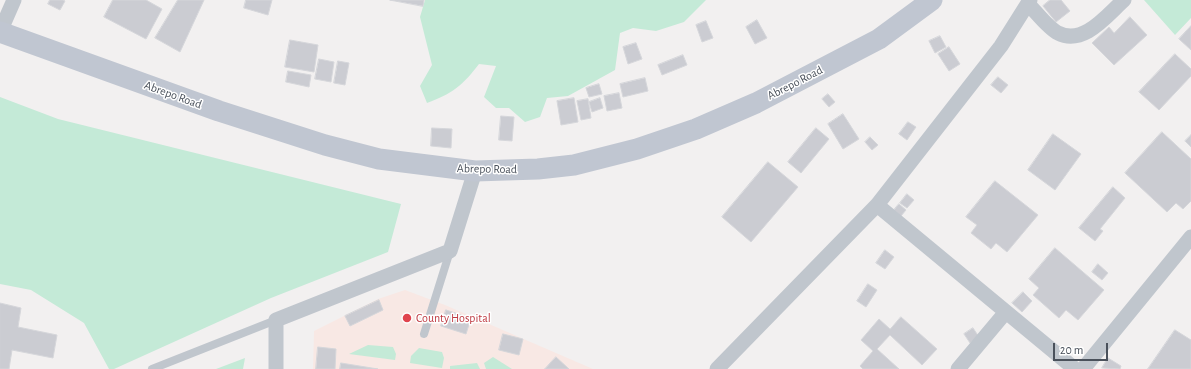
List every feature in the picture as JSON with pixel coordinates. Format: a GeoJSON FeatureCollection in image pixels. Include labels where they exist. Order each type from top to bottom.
{"type":"FeatureCollection","features":[{"type":"Feature","properties":{"kind":"main road","name":"Abrepo Road"},"geometry":{"type":"LineString","coordinates":[[0,32],[219,111],[325,145],[379,159],[476,171],[538,169],[574,164],[637,149],[696,129],[756,103],[879,39],[932,0]]}},
{"type":"Feature","properties":{"kind":"street"},"geometry":{"type":"LineString","coordinates":[[0,32],[14,0]]}},
{"type":"Feature","properties":{"kind":"street"},"geometry":{"type":"LineString","coordinates":[[716,369],[877,205],[1001,46],[1030,2],[1058,33],[1070,36],[1088,32],[1124,0]]}},
{"type":"Feature","properties":{"kind":"street"},"geometry":{"type":"LineString","coordinates":[[276,369],[276,320],[450,251],[476,171]]}},
{"type":"Feature","properties":{"kind":"street"},"geometry":{"type":"LineString","coordinates":[[877,205],[1075,369]]}},
{"type":"Feature","properties":{"kind":"street"},"geometry":{"type":"LineString","coordinates":[[1083,369],[1191,237]]}},
{"type":"Feature","properties":{"kind":"street"},"geometry":{"type":"LineString","coordinates":[[958,369],[1005,312]]}},
{"type":"Feature","properties":{"kind":"lane"},"geometry":{"type":"LineString","coordinates":[[424,334],[450,251]]}},
{"type":"Feature","properties":{"kind":"lane"},"geometry":{"type":"LineString","coordinates":[[152,369],[276,320]]}},
{"type":"Feature","properties":{"kind":"shaded area","name":"County Hospital"},"geometry":{"type":"Polygon","coordinates":[[[405,290],[445,305],[593,369],[313,369],[314,331],[378,299],[405,290]]]}},
{"type":"Feature","properties":{"kind":"green space"},"geometry":{"type":"Polygon","coordinates":[[[425,0],[706,0],[684,22],[656,31],[633,28],[620,33],[615,70],[568,96],[547,98],[540,117],[525,122],[509,108],[496,108],[484,97],[496,66],[479,64],[468,78],[456,88],[427,103],[420,86],[432,65],[420,17],[425,0]]]}},
{"type":"Feature","properties":{"kind":"green space"},"geometry":{"type":"Polygon","coordinates":[[[1144,0],[1191,0],[1191,18],[1175,35],[1144,0]]]}},
{"type":"Feature","properties":{"kind":"green space"},"geometry":{"type":"Polygon","coordinates":[[[0,97],[58,119],[401,204],[388,252],[271,298],[114,369],[109,369],[84,323],[31,290],[0,284],[0,97]]]}},
{"type":"Feature","properties":{"kind":"green space"},"geometry":{"type":"Polygon","coordinates":[[[368,345],[393,347],[396,354],[395,360],[349,354],[368,345]]]}},
{"type":"Feature","properties":{"kind":"green space"},"geometry":{"type":"Polygon","coordinates":[[[419,348],[442,352],[444,358],[442,368],[410,363],[411,356],[419,348]]]}},
{"type":"Feature","properties":{"kind":"green space"},"geometry":{"type":"Polygon","coordinates":[[[493,357],[512,369],[486,369],[484,363],[493,357]]]}},
{"type":"Feature","properties":{"kind":"green space"},"geometry":{"type":"Polygon","coordinates":[[[245,358],[243,369],[216,369],[245,358]]]}},
{"type":"Feature","properties":{"kind":"green space"},"geometry":{"type":"Polygon","coordinates":[[[477,363],[480,369],[450,369],[450,366],[477,363]]]}},
{"type":"Feature","properties":{"kind":"building"},"geometry":{"type":"Polygon","coordinates":[[[50,0],[65,1],[60,10],[48,4],[50,0]]]}},
{"type":"Feature","properties":{"kind":"building"},"geometry":{"type":"Polygon","coordinates":[[[113,0],[146,0],[162,9],[146,39],[104,17],[113,0]]]}},
{"type":"Feature","properties":{"kind":"building"},"geometry":{"type":"Polygon","coordinates":[[[178,0],[204,0],[180,52],[155,38],[178,0]]]}},
{"type":"Feature","properties":{"kind":"building"},"geometry":{"type":"Polygon","coordinates":[[[246,0],[272,0],[268,15],[244,8],[246,0]]]}},
{"type":"Feature","properties":{"kind":"building"},"geometry":{"type":"Polygon","coordinates":[[[390,0],[424,0],[423,6],[390,0]]]}},
{"type":"Feature","properties":{"kind":"building"},"geometry":{"type":"Polygon","coordinates":[[[1050,0],[1061,0],[1070,11],[1056,22],[1043,6],[1050,0]]]}},
{"type":"Feature","properties":{"kind":"building"},"geometry":{"type":"Polygon","coordinates":[[[1130,17],[1147,35],[1114,65],[1092,43],[1109,27],[1114,33],[1130,17]]]}},
{"type":"Feature","properties":{"kind":"building"},"geometry":{"type":"Polygon","coordinates":[[[757,20],[767,38],[755,44],[746,27],[757,20]]]}},
{"type":"Feature","properties":{"kind":"building"},"geometry":{"type":"Polygon","coordinates":[[[706,21],[713,38],[702,42],[696,25],[706,21]]]}},
{"type":"Feature","properties":{"kind":"building"},"geometry":{"type":"Polygon","coordinates":[[[1191,26],[1191,50],[1179,39],[1191,26]]]}},
{"type":"Feature","properties":{"kind":"building"},"geometry":{"type":"Polygon","coordinates":[[[940,36],[946,47],[935,53],[929,41],[940,36]]]}},
{"type":"Feature","properties":{"kind":"building"},"geometry":{"type":"Polygon","coordinates":[[[290,40],[318,45],[314,72],[285,67],[290,40]]]}},
{"type":"Feature","properties":{"kind":"building"},"geometry":{"type":"Polygon","coordinates":[[[636,43],[642,59],[628,64],[623,47],[636,43]]]}},
{"type":"Feature","properties":{"kind":"building"},"geometry":{"type":"Polygon","coordinates":[[[949,47],[960,64],[949,71],[938,54],[949,47]]]}},
{"type":"Feature","properties":{"kind":"building"},"geometry":{"type":"Polygon","coordinates":[[[1175,54],[1191,69],[1191,76],[1159,110],[1139,92],[1175,54]]]}},
{"type":"Feature","properties":{"kind":"building"},"geometry":{"type":"Polygon","coordinates":[[[683,55],[687,65],[662,75],[658,65],[683,55]]]}},
{"type":"Feature","properties":{"kind":"building"},"geometry":{"type":"Polygon","coordinates":[[[319,59],[334,62],[331,82],[315,79],[319,59]]]}},
{"type":"Feature","properties":{"kind":"building"},"geometry":{"type":"Polygon","coordinates":[[[338,61],[349,63],[345,85],[334,83],[338,61]]]}},
{"type":"Feature","properties":{"kind":"building"},"geometry":{"type":"Polygon","coordinates":[[[288,71],[311,75],[309,87],[286,82],[288,71]]]}},
{"type":"Feature","properties":{"kind":"building"},"geometry":{"type":"Polygon","coordinates":[[[998,77],[1008,85],[1001,93],[991,85],[998,77]]]}},
{"type":"Feature","properties":{"kind":"building"},"geometry":{"type":"Polygon","coordinates":[[[645,78],[648,91],[623,97],[620,84],[645,78]]]}},
{"type":"Feature","properties":{"kind":"building"},"geometry":{"type":"Polygon","coordinates":[[[599,84],[602,94],[589,97],[586,88],[599,84]]]}},
{"type":"Feature","properties":{"kind":"building"},"geometry":{"type":"Polygon","coordinates":[[[619,93],[622,108],[607,111],[604,96],[619,93]]]}},
{"type":"Feature","properties":{"kind":"building"},"geometry":{"type":"Polygon","coordinates":[[[828,94],[835,102],[829,107],[822,99],[828,94]]]}},
{"type":"Feature","properties":{"kind":"building"},"geometry":{"type":"Polygon","coordinates":[[[574,98],[578,122],[561,125],[557,101],[574,98]]]}},
{"type":"Feature","properties":{"kind":"building"},"geometry":{"type":"Polygon","coordinates":[[[600,98],[603,108],[592,112],[589,102],[600,98]]]}},
{"type":"Feature","properties":{"kind":"building"},"geometry":{"type":"Polygon","coordinates":[[[588,99],[591,118],[581,120],[577,101],[588,99]]]}},
{"type":"Feature","properties":{"kind":"building"},"geometry":{"type":"Polygon","coordinates":[[[843,114],[859,139],[843,149],[828,124],[843,114]]]}},
{"type":"Feature","properties":{"kind":"building"},"geometry":{"type":"Polygon","coordinates":[[[501,116],[514,117],[512,141],[499,140],[501,116]]]}},
{"type":"Feature","properties":{"kind":"building"},"geometry":{"type":"Polygon","coordinates":[[[908,122],[916,127],[907,140],[899,134],[908,122]]]}},
{"type":"Feature","properties":{"kind":"building"},"geometry":{"type":"Polygon","coordinates":[[[432,128],[452,129],[451,148],[431,146],[432,128]]]}},
{"type":"Feature","properties":{"kind":"building"},"geometry":{"type":"Polygon","coordinates":[[[816,128],[829,139],[801,173],[788,162],[816,128]]]}},
{"type":"Feature","properties":{"kind":"building"},"geometry":{"type":"Polygon","coordinates":[[[1162,132],[1191,159],[1191,201],[1183,209],[1176,203],[1167,212],[1125,173],[1162,132]]]}},
{"type":"Feature","properties":{"kind":"building"},"geometry":{"type":"Polygon","coordinates":[[[1053,134],[1081,154],[1055,190],[1028,170],[1053,134]]]}},
{"type":"Feature","properties":{"kind":"building"},"geometry":{"type":"Polygon","coordinates":[[[1191,135],[1191,147],[1185,141],[1191,135]]]}},
{"type":"Feature","properties":{"kind":"building"},"geometry":{"type":"Polygon","coordinates":[[[870,137],[878,145],[872,150],[865,142],[870,137]]]}},
{"type":"Feature","properties":{"kind":"building"},"geometry":{"type":"Polygon","coordinates":[[[768,162],[798,187],[751,242],[722,217],[768,162]]]}},
{"type":"Feature","properties":{"kind":"building"},"geometry":{"type":"Polygon","coordinates":[[[995,181],[1038,215],[1007,252],[996,243],[991,249],[971,233],[977,225],[966,217],[995,181]]]}},
{"type":"Feature","properties":{"kind":"building"},"geometry":{"type":"Polygon","coordinates":[[[1113,187],[1125,198],[1100,229],[1103,231],[1095,241],[1079,228],[1113,187]]]}},
{"type":"Feature","properties":{"kind":"building"},"geometry":{"type":"Polygon","coordinates":[[[907,194],[914,200],[907,208],[900,203],[907,194]]]}},
{"type":"Feature","properties":{"kind":"building"},"geometry":{"type":"Polygon","coordinates":[[[899,204],[906,210],[901,216],[894,210],[899,204]]]}},
{"type":"Feature","properties":{"kind":"building"},"geometry":{"type":"Polygon","coordinates":[[[1055,248],[1104,290],[1078,320],[1066,310],[1059,318],[1033,295],[1039,288],[1029,279],[1055,248]]]}},
{"type":"Feature","properties":{"kind":"building"},"geometry":{"type":"Polygon","coordinates":[[[885,250],[894,257],[885,269],[876,263],[885,250]]]}},
{"type":"Feature","properties":{"kind":"building"},"geometry":{"type":"Polygon","coordinates":[[[1098,264],[1108,273],[1102,280],[1092,272],[1098,264]]]}},
{"type":"Feature","properties":{"kind":"building"},"geometry":{"type":"Polygon","coordinates":[[[868,284],[877,290],[866,307],[857,301],[868,284]]]}},
{"type":"Feature","properties":{"kind":"building"},"geometry":{"type":"Polygon","coordinates":[[[1023,292],[1032,301],[1022,312],[1012,303],[1023,292]]]}},
{"type":"Feature","properties":{"kind":"building"},"geometry":{"type":"Polygon","coordinates":[[[379,300],[383,310],[350,326],[345,316],[379,300]]]}},
{"type":"Feature","properties":{"kind":"building"},"geometry":{"type":"Polygon","coordinates":[[[0,303],[21,308],[18,327],[57,335],[53,358],[12,350],[9,369],[0,369],[0,303]]]}},
{"type":"Feature","properties":{"kind":"building"},"geometry":{"type":"Polygon","coordinates":[[[446,310],[471,318],[466,334],[441,326],[446,310]]]}},
{"type":"Feature","properties":{"kind":"building"},"geometry":{"type":"Polygon","coordinates":[[[901,317],[937,349],[922,365],[890,335],[877,349],[899,369],[863,369],[860,366],[873,351],[861,340],[879,319],[890,329],[901,317]]]}},
{"type":"Feature","properties":{"kind":"building"},"geometry":{"type":"Polygon","coordinates":[[[973,328],[979,337],[970,343],[964,334],[973,328]]]}},
{"type":"Feature","properties":{"kind":"building"},"geometry":{"type":"Polygon","coordinates":[[[1175,330],[1191,340],[1191,369],[1148,369],[1175,330]]]}},
{"type":"Feature","properties":{"kind":"building"},"geometry":{"type":"Polygon","coordinates":[[[503,334],[523,339],[519,355],[499,350],[503,334]]]}},
{"type":"Feature","properties":{"kind":"building"},"geometry":{"type":"Polygon","coordinates":[[[318,347],[336,349],[335,369],[316,369],[318,347]]]}},
{"type":"Feature","properties":{"kind":"building"},"geometry":{"type":"Polygon","coordinates":[[[556,357],[569,369],[545,369],[556,357]]]}},
{"type":"Feature","properties":{"kind":"building"},"geometry":{"type":"Polygon","coordinates":[[[1108,358],[1121,366],[1120,369],[1102,368],[1108,358]]]}},
{"type":"Feature","properties":{"kind":"building"},"geometry":{"type":"Polygon","coordinates":[[[341,363],[378,369],[340,369],[341,363]]]}},
{"type":"Feature","properties":{"kind":"place","name":"County Hospital"},"geometry":{"type":"Point","coordinates":[407,318]}}]}
